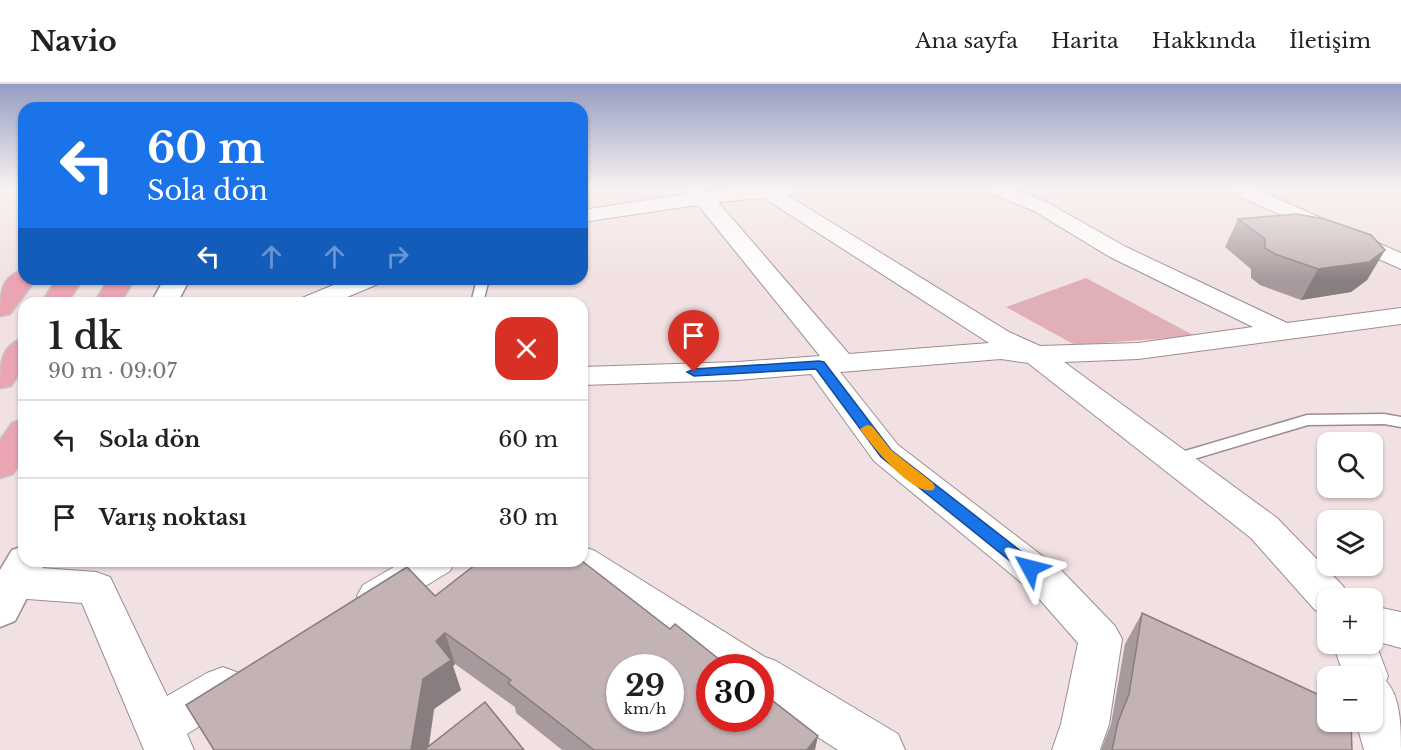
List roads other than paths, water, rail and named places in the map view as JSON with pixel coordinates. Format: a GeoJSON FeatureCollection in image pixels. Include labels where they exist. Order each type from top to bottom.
{"type":"FeatureCollection","features":[{"type":"Feature","properties":{"kind":"highway"},"geometry":{"type":"LineString","coordinates":[[0,308],[18,285]]}},
{"type":"Feature","properties":{"kind":"highway"},"geometry":{"type":"LineString","coordinates":[[0,379],[18,355]]}},
{"type":"Feature","properties":{"kind":"highway"},"geometry":{"type":"LineString","coordinates":[[0,466],[18,439]]}},
{"type":"Feature","properties":{"kind":"street"},"geometry":{"type":"LineString","coordinates":[[717,219],[830,364],[886,453],[1048,582],[1100,639],[1085,724],[1076,750]]}},
{"type":"Feature","properties":{"kind":"street"},"geometry":{"type":"LineString","coordinates":[[821,219],[999,338],[1036,355],[1264,528],[1320,588]]}},
{"type":"Feature","properties":{"kind":"street"},"geometry":{"type":"LineString","coordinates":[[1062,219],[1118,252],[1284,332]]}},
{"type":"Feature","properties":{"kind":"street"},"geometry":{"type":"LineString","coordinates":[[1305,219],[1401,262]]}},
{"type":"Feature","properties":{"kind":"street"},"geometry":{"type":"LineString","coordinates":[[1368,248],[1401,243]]}},
{"type":"Feature","properties":{"kind":"street"},"geometry":{"type":"LineString","coordinates":[[326,297],[354,285]]}},
{"type":"Feature","properties":{"kind":"street"},"geometry":{"type":"LineString","coordinates":[[588,376],[738,371],[1001,351],[1036,355],[1138,351],[1401,316]]}},
{"type":"Feature","properties":{"kind":"street"},"geometry":{"type":"LineString","coordinates":[[588,565],[726,654]]}},
{"type":"Feature","properties":{"kind":"street"},"geometry":{"type":"LineString","coordinates":[[346,614],[426,567]]}},
{"type":"Feature","properties":{"kind":"street"},"geometry":{"type":"LineString","coordinates":[[13,584],[96,588],[164,738],[256,668]]}},
{"type":"Feature","properties":{"kind":"street"},"geometry":{"type":"LineString","coordinates":[[1383,626],[1401,630]]}},
{"type":"Feature","properties":{"kind":"street"},"geometry":{"type":"LineString","coordinates":[[774,684],[881,750]]}},
{"type":"Feature","properties":{"kind":"street"},"geometry":{"type":"LineString","coordinates":[[1383,732],[1388,750]]}},
{"type":"Feature","properties":{"kind":"lane"},"geometry":{"type":"LineString","coordinates":[[1174,460],[1307,420],[1384,419],[1401,422]]}}]}
